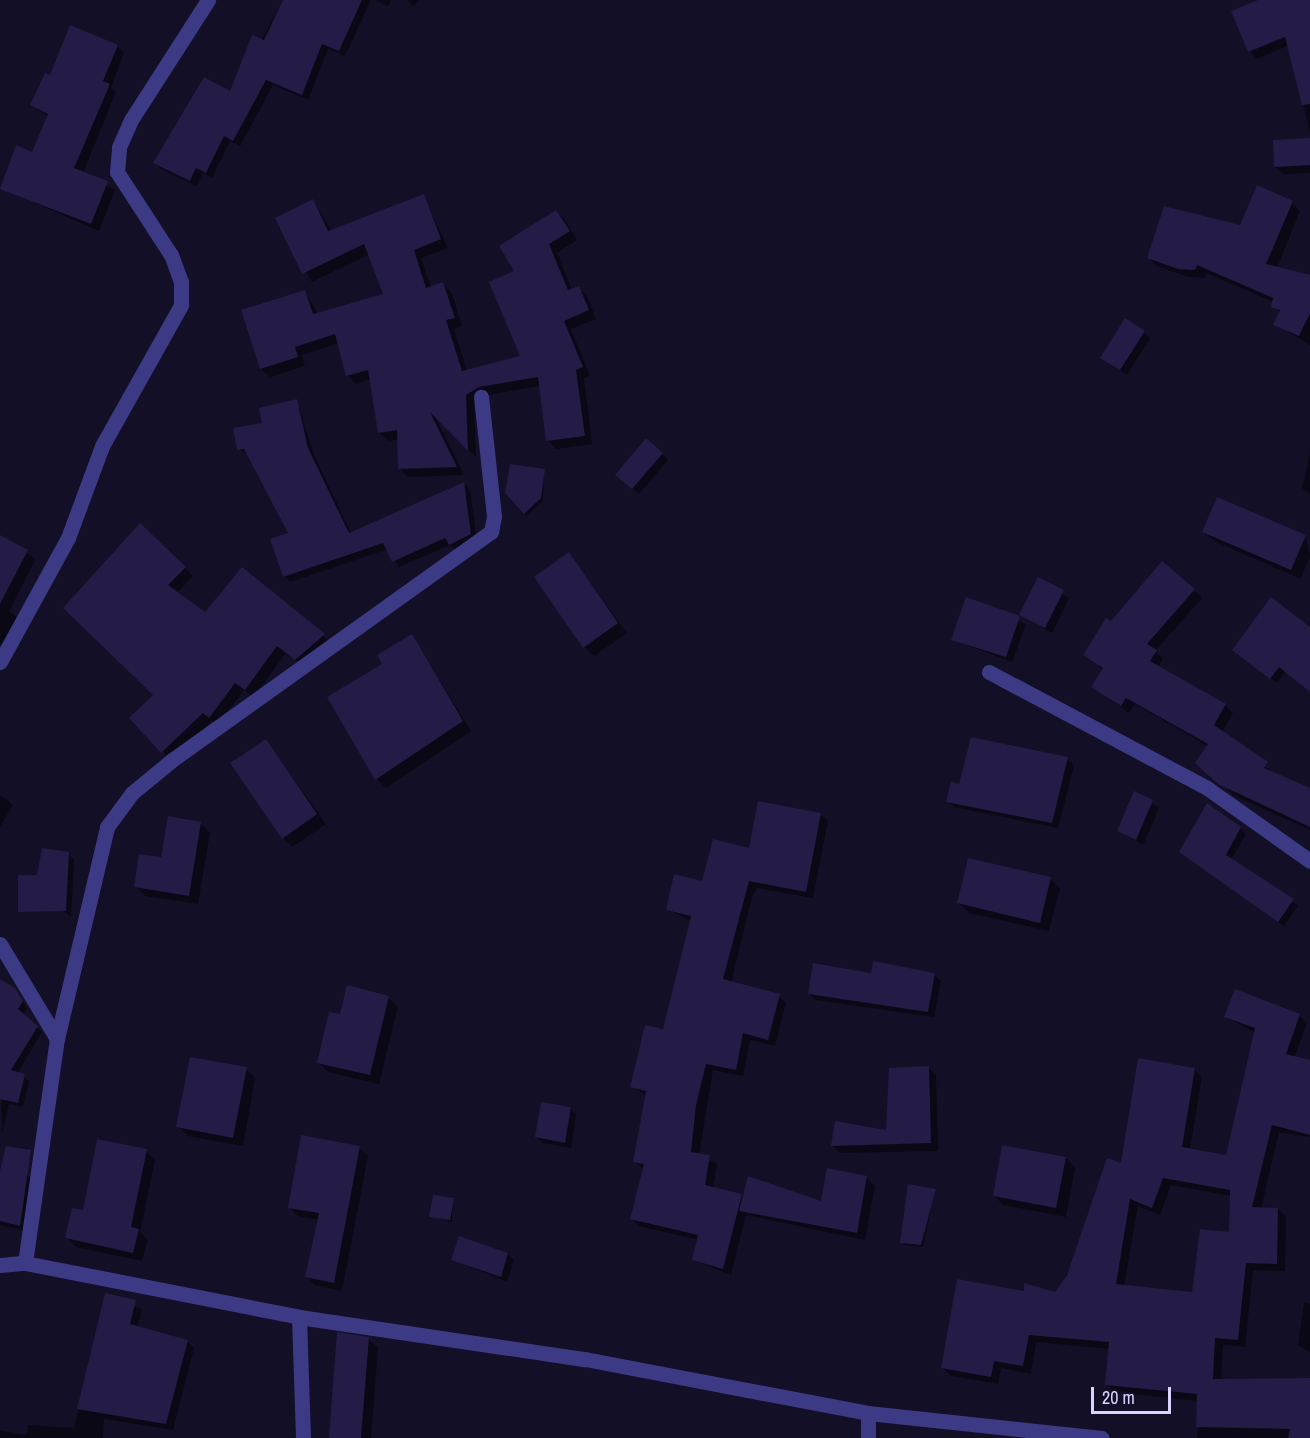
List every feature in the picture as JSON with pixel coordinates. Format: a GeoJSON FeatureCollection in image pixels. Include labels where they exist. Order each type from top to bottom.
{"type":"FeatureCollection","features":[{"type":"Feature","properties":{"kind":"street"},"geometry":{"type":"LineString","coordinates":[[0,662],[68,538],[102,446],[181,305],[181,282],[171,255],[117,172],[119,147],[132,120],[208,0]]}},
{"type":"Feature","properties":{"kind":"street"},"geometry":{"type":"LineString","coordinates":[[25,1263],[57,1039],[94,868],[107,827],[132,793],[490,532],[494,516],[481,397]]}},
{"type":"Feature","properties":{"kind":"street"},"geometry":{"type":"LineString","coordinates":[[989,672],[1207,788],[1310,861]]}},
{"type":"Feature","properties":{"kind":"street"},"geometry":{"type":"LineString","coordinates":[[0,944],[57,1039]]}},
{"type":"Feature","properties":{"kind":"street"},"geometry":{"type":"LineString","coordinates":[[0,1265],[25,1263],[299,1317],[585,1359],[868,1413],[1102,1438]]}},
{"type":"Feature","properties":{"kind":"street"},"geometry":{"type":"LineString","coordinates":[[299,1317],[303,1438]]}},
{"type":"Feature","properties":{"kind":"street"},"geometry":{"type":"LineString","coordinates":[[868,1413],[868,1438]]}},
{"type":"Feature","properties":{"kind":"building"},"geometry":{"type":"Polygon","coordinates":[[[283,0],[362,0],[339,51],[322,44],[302,95],[266,80],[233,141],[224,136],[206,173],[196,168],[190,181],[153,163],[204,77],[230,91],[252,35],[264,40],[283,0]]]}},
{"type":"Feature","properties":{"kind":"building"},"geometry":{"type":"Polygon","coordinates":[[[1258,0],[1310,0],[1310,104],[1302,105],[1285,37],[1248,52],[1231,11],[1258,0]]]}},
{"type":"Feature","properties":{"kind":"building"},"geometry":{"type":"Polygon","coordinates":[[[70,25],[118,45],[103,81],[110,84],[74,168],[108,181],[91,224],[0,189],[16,145],[32,152],[48,114],[30,105],[45,73],[50,75],[70,25]]]}},
{"type":"Feature","properties":{"kind":"building"},"geometry":{"type":"Polygon","coordinates":[[[1310,138],[1310,165],[1274,167],[1273,140],[1310,138]]]}},
{"type":"Feature","properties":{"kind":"building"},"geometry":{"type":"Polygon","coordinates":[[[1257,185],[1293,201],[1266,264],[1310,275],[1310,313],[1299,336],[1273,325],[1280,310],[1271,307],[1273,298],[1197,265],[1195,270],[1178,269],[1147,258],[1164,206],[1240,225],[1257,185]]]}},
{"type":"Feature","properties":{"kind":"building"},"geometry":{"type":"Polygon","coordinates":[[[424,194],[441,239],[414,250],[426,288],[443,282],[455,318],[446,320],[462,371],[520,356],[489,282],[514,271],[499,246],[556,210],[570,231],[549,244],[568,290],[579,286],[589,310],[564,321],[583,367],[576,370],[585,436],[546,441],[538,377],[479,387],[466,395],[468,451],[430,412],[457,467],[398,469],[397,430],[378,433],[368,370],[346,376],[335,334],[295,347],[298,357],[260,369],[241,310],[305,290],[313,314],[383,294],[364,244],[302,274],[275,218],[313,199],[328,231],[424,194]]]}},
{"type":"Feature","properties":{"kind":"building"},"geometry":{"type":"Polygon","coordinates":[[[1125,318],[1145,331],[1120,370],[1100,358],[1125,318]]]}},
{"type":"Feature","properties":{"kind":"building"},"geometry":{"type":"Polygon","coordinates":[[[297,399],[308,448],[349,533],[464,482],[471,534],[449,545],[445,538],[392,562],[383,543],[283,577],[270,539],[288,533],[244,449],[237,450],[233,428],[262,423],[259,408],[297,399]]]}},
{"type":"Feature","properties":{"kind":"building"},"geometry":{"type":"Polygon","coordinates":[[[646,438],[663,453],[632,489],[615,475],[646,438]]]}},
{"type":"Feature","properties":{"kind":"building"},"geometry":{"type":"Polygon","coordinates":[[[510,464],[545,469],[541,498],[524,514],[505,493],[510,464]]]}},
{"type":"Feature","properties":{"kind":"building"},"geometry":{"type":"Polygon","coordinates":[[[1217,497],[1306,535],[1291,570],[1202,532],[1217,497]]]}},
{"type":"Feature","properties":{"kind":"building"},"geometry":{"type":"Polygon","coordinates":[[[140,523],[186,567],[168,585],[205,612],[242,567],[325,634],[295,660],[277,646],[245,690],[235,683],[209,718],[203,713],[161,753],[129,718],[153,695],[63,608],[140,523]]]}},
{"type":"Feature","properties":{"kind":"building"},"geometry":{"type":"Polygon","coordinates":[[[0,535],[28,550],[0,604],[0,535]]]}},
{"type":"Feature","properties":{"kind":"building"},"geometry":{"type":"Polygon","coordinates":[[[569,552],[618,623],[583,648],[534,577],[569,552]]]}},
{"type":"Feature","properties":{"kind":"building"},"geometry":{"type":"Polygon","coordinates":[[[1162,561],[1195,589],[1147,644],[1157,650],[1150,661],[1226,704],[1214,725],[1268,762],[1264,768],[1310,788],[1310,827],[1218,784],[1195,763],[1208,744],[1126,698],[1121,706],[1091,687],[1103,668],[1083,655],[1106,618],[1111,621],[1162,561]]]}},
{"type":"Feature","properties":{"kind":"building"},"geometry":{"type":"Polygon","coordinates":[[[1038,577],[1064,590],[1045,628],[1019,615],[1038,577]]]}},
{"type":"Feature","properties":{"kind":"building"},"geometry":{"type":"Polygon","coordinates":[[[966,597],[1020,616],[1006,657],[951,640],[966,597]]]}},
{"type":"Feature","properties":{"kind":"building"},"geometry":{"type":"Polygon","coordinates":[[[1271,597],[1310,627],[1310,692],[1279,667],[1270,679],[1232,650],[1271,597]]]}},
{"type":"Feature","properties":{"kind":"building"},"geometry":{"type":"Polygon","coordinates":[[[412,634],[463,721],[375,780],[327,697],[382,664],[377,655],[412,634]]]}},
{"type":"Feature","properties":{"kind":"building"},"geometry":{"type":"Polygon","coordinates":[[[971,737],[1068,757],[1052,823],[946,802],[951,781],[959,784],[971,737]]]}},
{"type":"Feature","properties":{"kind":"building"},"geometry":{"type":"Polygon","coordinates":[[[266,739],[317,814],[282,839],[230,763],[266,739]]]}},
{"type":"Feature","properties":{"kind":"building"},"geometry":{"type":"Polygon","coordinates":[[[1134,791],[1153,800],[1136,840],[1117,831],[1134,791]]]}},
{"type":"Feature","properties":{"kind":"building"},"geometry":{"type":"Polygon","coordinates":[[[758,801],[821,813],[806,892],[749,881],[723,979],[780,994],[768,1040],[743,1033],[736,1070],[706,1064],[696,1105],[691,1152],[710,1155],[705,1185],[742,1194],[723,1269],[692,1260],[698,1235],[630,1219],[644,1164],[633,1162],[646,1091],[630,1087],[645,1025],[663,1029],[691,916],[666,910],[674,874],[702,881],[713,839],[749,848],[758,801]]]}},
{"type":"Feature","properties":{"kind":"building"},"geometry":{"type":"Polygon","coordinates":[[[1207,803],[1241,827],[1226,855],[1294,899],[1278,922],[1179,852],[1207,803]]]}},
{"type":"Feature","properties":{"kind":"building"},"geometry":{"type":"Polygon","coordinates":[[[168,816],[201,822],[189,896],[134,887],[139,854],[161,857],[168,816]]]}},
{"type":"Feature","properties":{"kind":"building"},"geometry":{"type":"Polygon","coordinates":[[[42,848],[69,852],[66,911],[18,912],[18,875],[37,875],[42,848]]]}},
{"type":"Feature","properties":{"kind":"building"},"geometry":{"type":"Polygon","coordinates":[[[968,858],[1051,877],[1040,923],[957,903],[968,858]]]}},
{"type":"Feature","properties":{"kind":"building"},"geometry":{"type":"Polygon","coordinates":[[[873,961],[935,973],[928,1012],[808,994],[813,963],[871,973],[873,961]]]}},
{"type":"Feature","properties":{"kind":"building"},"geometry":{"type":"Polygon","coordinates":[[[0,979],[15,988],[23,1001],[18,1009],[38,1026],[11,1070],[25,1074],[18,1103],[0,1099],[0,979]]]}},
{"type":"Feature","properties":{"kind":"building"},"geometry":{"type":"Polygon","coordinates":[[[347,985],[389,996],[370,1075],[317,1063],[329,1012],[340,1014],[347,985]]]}},
{"type":"Feature","properties":{"kind":"building"},"geometry":{"type":"Polygon","coordinates":[[[1235,989],[1300,1014],[1286,1054],[1310,1060],[1310,1135],[1272,1125],[1252,1207],[1278,1208],[1277,1264],[1246,1263],[1238,1340],[1215,1338],[1213,1379],[1310,1378],[1310,1438],[1288,1438],[1290,1429],[1196,1427],[1197,1394],[1105,1385],[1109,1342],[1029,1335],[1023,1366],[994,1361],[991,1377],[941,1368],[957,1279],[1024,1291],[1024,1283],[1055,1292],[1067,1275],[1107,1158],[1121,1163],[1138,1058],[1195,1068],[1182,1147],[1226,1155],[1255,1028],[1224,1017],[1235,989]],[[1163,1178],[1152,1208],[1130,1199],[1116,1284],[1192,1292],[1200,1229],[1229,1232],[1230,1190],[1163,1178]]]}},
{"type":"Feature","properties":{"kind":"building"},"geometry":{"type":"Polygon","coordinates":[[[190,1057],[247,1067],[233,1138],[176,1127],[190,1057]]]}},
{"type":"Feature","properties":{"kind":"building"},"geometry":{"type":"Polygon","coordinates":[[[929,1066],[931,1143],[831,1146],[835,1121],[886,1130],[889,1068],[929,1066]]]}},
{"type":"Feature","properties":{"kind":"building"},"geometry":{"type":"Polygon","coordinates":[[[541,1102],[571,1107],[565,1143],[535,1137],[541,1102]]]}},
{"type":"Feature","properties":{"kind":"building"},"geometry":{"type":"Polygon","coordinates":[[[301,1135],[360,1146],[334,1283],[305,1277],[319,1213],[288,1208],[301,1135]]]}},
{"type":"Feature","properties":{"kind":"building"},"geometry":{"type":"Polygon","coordinates":[[[97,1139],[147,1149],[131,1227],[139,1229],[133,1253],[65,1238],[72,1208],[83,1210],[97,1139]]]}},
{"type":"Feature","properties":{"kind":"building"},"geometry":{"type":"Polygon","coordinates":[[[1002,1145],[1066,1157],[1056,1208],[993,1196],[1002,1145]]]}},
{"type":"Feature","properties":{"kind":"building"},"geometry":{"type":"Polygon","coordinates":[[[6,1146],[31,1150],[20,1226],[0,1221],[0,1170],[6,1146]]]}},
{"type":"Feature","properties":{"kind":"building"},"geometry":{"type":"Polygon","coordinates":[[[827,1168],[867,1176],[857,1233],[739,1211],[748,1176],[821,1201],[827,1168]]]}},
{"type":"Feature","properties":{"kind":"building"},"geometry":{"type":"Polygon","coordinates":[[[908,1184],[936,1189],[921,1245],[900,1243],[908,1184]]]}},
{"type":"Feature","properties":{"kind":"building"},"geometry":{"type":"Polygon","coordinates":[[[433,1195],[454,1198],[450,1220],[429,1217],[433,1195]]]}},
{"type":"Feature","properties":{"kind":"building"},"geometry":{"type":"Polygon","coordinates":[[[459,1236],[508,1253],[501,1277],[451,1260],[459,1236]]]}},
{"type":"Feature","properties":{"kind":"building"},"geometry":{"type":"Polygon","coordinates":[[[105,1293],[136,1300],[130,1324],[188,1340],[166,1424],[77,1409],[105,1293]]]}},
{"type":"Feature","properties":{"kind":"building"},"geometry":{"type":"Polygon","coordinates":[[[337,1332],[369,1337],[361,1438],[329,1438],[337,1332]]]}}]}
